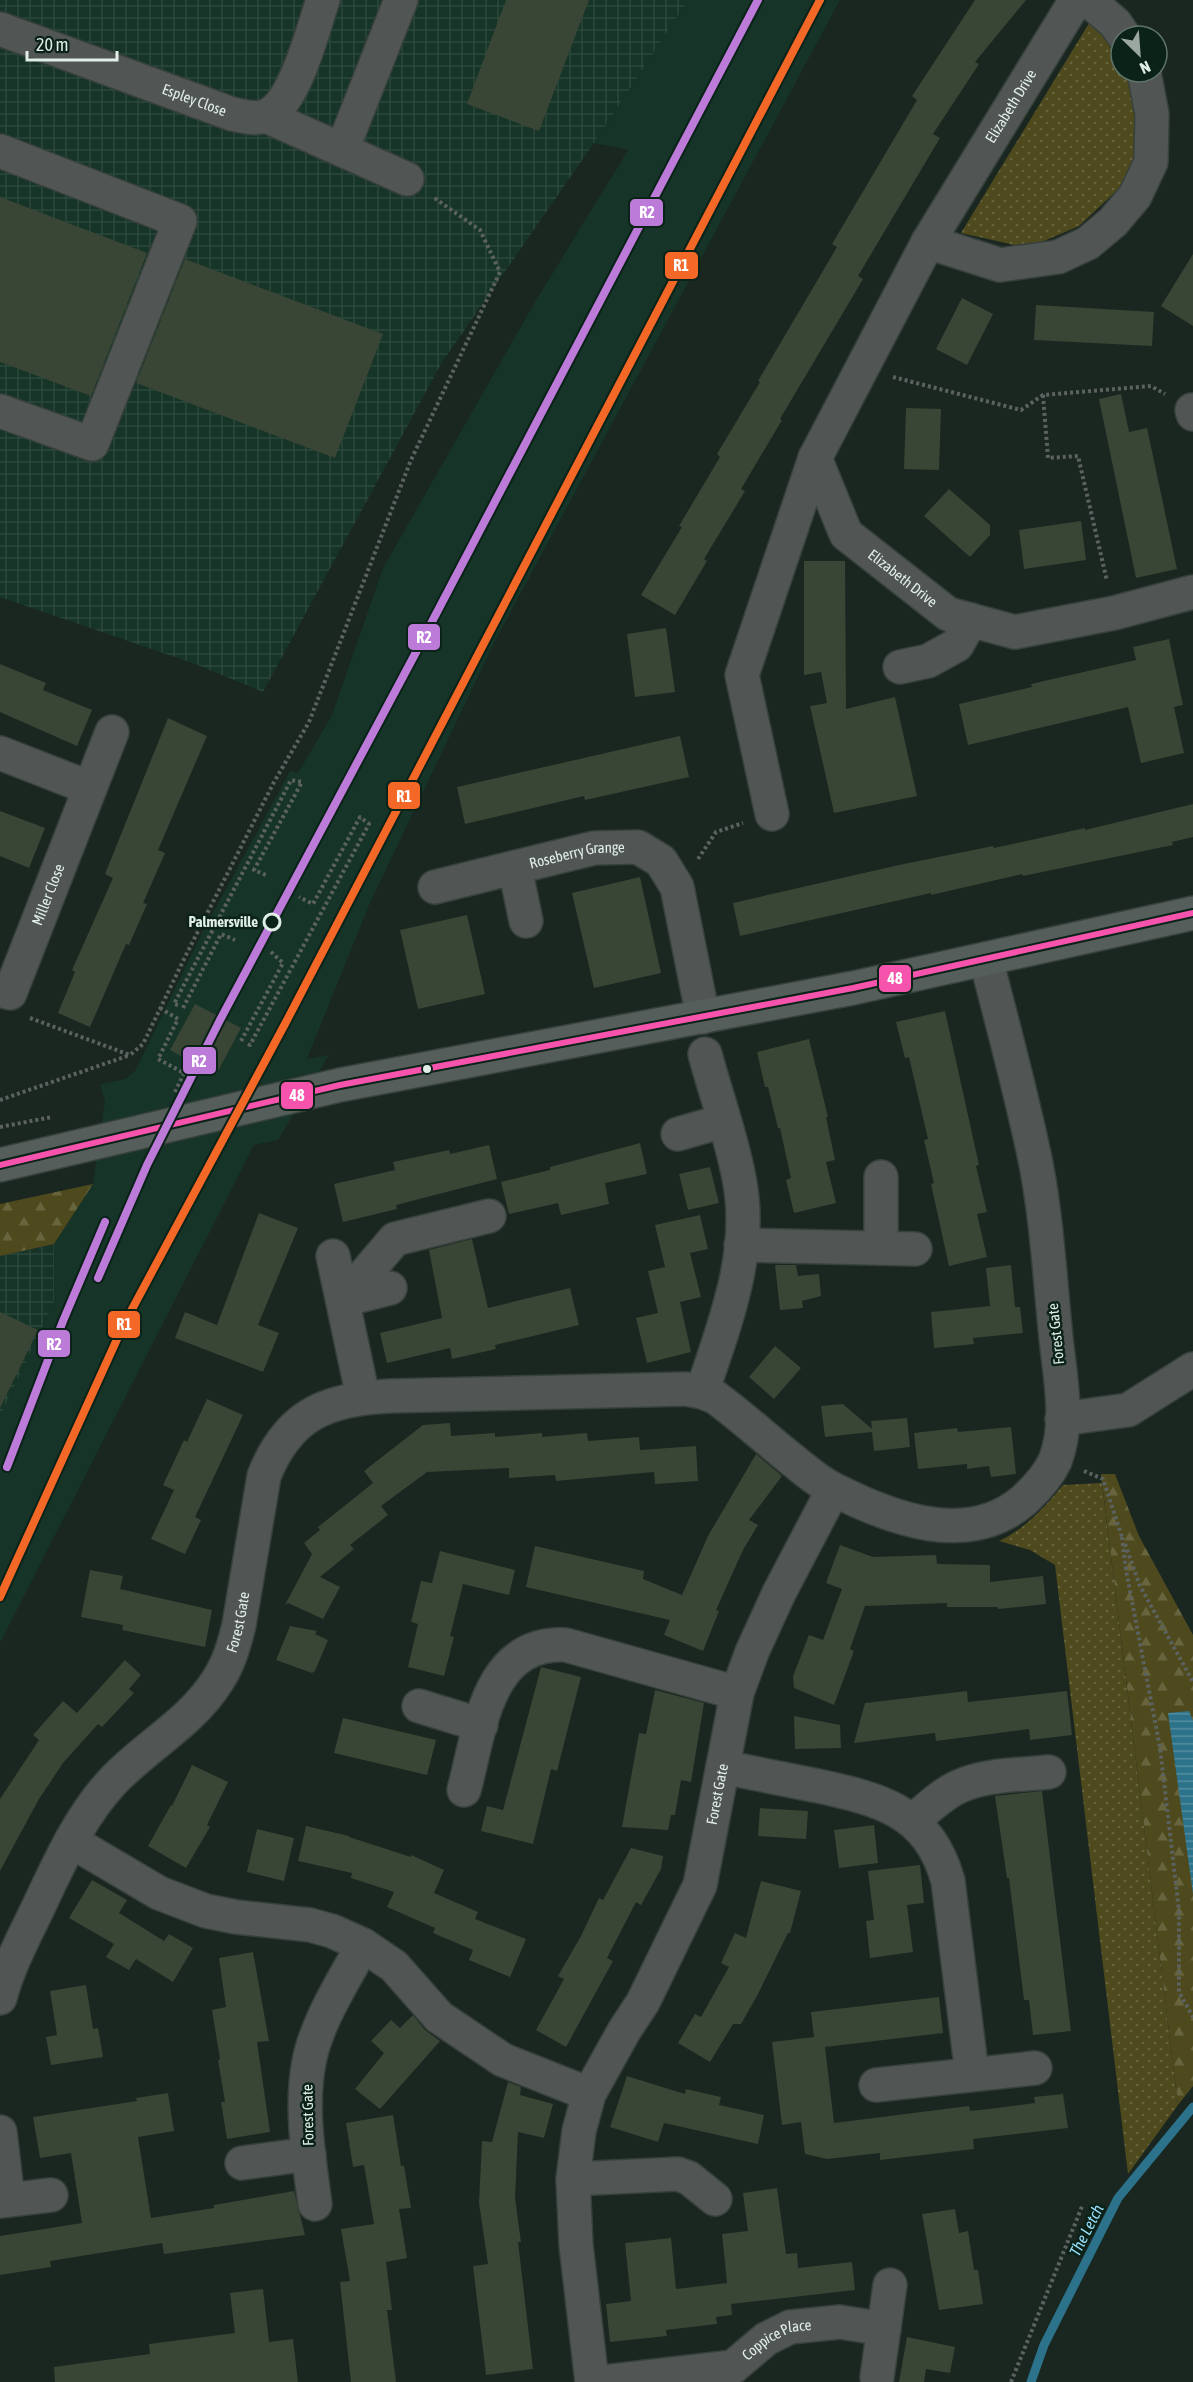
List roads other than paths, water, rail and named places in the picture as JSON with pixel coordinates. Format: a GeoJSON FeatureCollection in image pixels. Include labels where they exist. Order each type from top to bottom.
{"type":"FeatureCollection","features":[{"type":"Feature","properties":{"kind":"main road"},"geometry":{"type":"LineString","coordinates":[[0,1165],[340,1085],[853,988],[1193,913]]}},
{"type":"Feature","properties":{"kind":"street"},"geometry":{"type":"LineString","coordinates":[[323,0],[292,87],[280,105],[266,116],[407,179]]}},
{"type":"Feature","properties":{"kind":"street"},"geometry":{"type":"LineString","coordinates":[[342,150],[400,0]]}},
{"type":"Feature","properties":{"kind":"street","name":"Elizabeth Drive"},"geometry":{"type":"LineString","coordinates":[[772,813],[742,675],[815,458],[928,242],[1076,0]]}},
{"type":"Feature","properties":{"kind":"street"},"geometry":{"type":"LineString","coordinates":[[1088,0],[1116,24]]}},
{"type":"Feature","properties":{"kind":"street","name":"Espley Close"},"geometry":{"type":"LineString","coordinates":[[0,29],[232,114],[249,118],[266,116]]}},
{"type":"Feature","properties":{"kind":"street"},"geometry":{"type":"LineString","coordinates":[[928,242],[1000,265],[1058,257],[1088,243],[1113,222],[1135,196],[1151,162],[1152,114],[1146,84]]}},
{"type":"Feature","properties":{"kind":"street"},"geometry":{"type":"LineString","coordinates":[[0,151],[180,221],[92,444],[0,411]]}},
{"type":"Feature","properties":{"kind":"street","name":"Elizabeth Drive"},"geometry":{"type":"LineString","coordinates":[[815,458],[846,534],[948,614],[1015,632],[1114,613],[1193,592]]}},
{"type":"Feature","properties":{"kind":"street"},"geometry":{"type":"LineString","coordinates":[[900,667],[928,661],[957,645],[971,620]]}},
{"type":"Feature","properties":{"kind":"street","name":"Miller Close"},"geometry":{"type":"LineString","coordinates":[[5,991],[112,732]]}},
{"type":"Feature","properties":{"kind":"street"},"geometry":{"type":"LineString","coordinates":[[0,753],[90,788]]}},
{"type":"Feature","properties":{"kind":"street","name":"Roseberry Grange"},"geometry":{"type":"LineString","coordinates":[[435,887],[594,848],[638,847],[661,861],[677,886],[703,1017]]}},
{"type":"Feature","properties":{"kind":"street"},"geometry":{"type":"LineString","coordinates":[[514,868],[526,921]]}},
{"type":"Feature","properties":{"kind":"street","name":"Forest Gate"},"geometry":{"type":"LineString","coordinates":[[0,1998],[17,1952],[71,1841],[93,1806],[112,1781],[206,1697],[226,1665],[239,1625],[264,1476],[277,1449],[297,1425],[314,1413],[345,1400],[363,1397],[663,1388],[702,1392],[731,1409],[806,1471],[833,1490],[910,1520],[937,1526],[960,1527],[998,1518],[1015,1508],[1046,1478],[1055,1460],[1062,1419],[1048,1251],[1036,1164],[986,958]]}},
{"type":"Feature","properties":{"kind":"street"},"geometry":{"type":"LineString","coordinates":[[702,1392],[736,1286],[743,1223],[739,1178],[705,1054]]}},
{"type":"Feature","properties":{"kind":"street"},"geometry":{"type":"LineString","coordinates":[[678,1134],[723,1121]]}},
{"type":"Feature","properties":{"kind":"street"},"geometry":{"type":"LineString","coordinates":[[881,1177],[881,1248]]}},
{"type":"Feature","properties":{"kind":"street"},"geometry":{"type":"LineString","coordinates":[[343,1300],[395,1239],[489,1216]]}},
{"type":"Feature","properties":{"kind":"street"},"geometry":{"type":"LineString","coordinates":[[741,1245],[915,1249]]}},
{"type":"Feature","properties":{"kind":"street"},"geometry":{"type":"LineString","coordinates":[[333,1256],[363,1397]]}},
{"type":"Feature","properties":{"kind":"street"},"geometry":{"type":"LineString","coordinates":[[343,1300],[390,1288]]}},
{"type":"Feature","properties":{"kind":"street"},"geometry":{"type":"LineString","coordinates":[[1062,1419],[1128,1410],[1193,1369]]}},
{"type":"Feature","properties":{"kind":"street","name":"Forest Gate"},"geometry":{"type":"LineString","coordinates":[[592,2382],[576,2245],[573,2179],[579,2131],[590,2094],[624,2031],[643,2002],[700,1885],[737,1693],[752,1652],[779,1593],[833,1490]]}},
{"type":"Feature","properties":{"kind":"street"},"geometry":{"type":"LineString","coordinates":[[464,1790],[492,1691],[501,1673],[525,1652],[550,1644],[566,1645],[737,1693]]}},
{"type":"Feature","properties":{"kind":"street"},"geometry":{"type":"LineString","coordinates":[[419,1706],[482,1725]]}},
{"type":"Feature","properties":{"kind":"street"},"geometry":{"type":"LineString","coordinates":[[723,1767],[854,1794],[898,1810],[913,1821],[935,1846],[948,1881],[972,2074]]}},
{"type":"Feature","properties":{"kind":"street"},"geometry":{"type":"LineString","coordinates":[[913,1821],[939,1798],[958,1786],[984,1779],[1049,1772]]}},
{"type":"Feature","properties":{"kind":"street"},"geometry":{"type":"LineString","coordinates":[[71,1841],[159,1893],[206,1911],[236,1917],[310,1925],[332,1930],[363,1945],[394,1966],[439,2017],[503,2060],[590,2094]]}},
{"type":"Feature","properties":{"kind":"street","name":"Forest Gate"},"geometry":{"type":"LineString","coordinates":[[315,2205],[306,2097],[309,2063],[315,2041],[363,1945]]}},
{"type":"Feature","properties":{"kind":"street"},"geometry":{"type":"LineString","coordinates":[[876,2085],[1035,2068]]}},
{"type":"Feature","properties":{"kind":"street"},"geometry":{"type":"LineString","coordinates":[[0,2132],[4,2200],[51,2195]]}},
{"type":"Feature","properties":{"kind":"street","name":"Forest Gate"},"geometry":{"type":"LineString","coordinates":[[242,2163],[309,2154]]}},
{"type":"Feature","properties":{"kind":"street"},"geometry":{"type":"LineString","coordinates":[[573,2179],[678,2174],[689,2178],[716,2199]]}},
{"type":"Feature","properties":{"kind":"street"},"geometry":{"type":"LineString","coordinates":[[877,2377],[890,2285]]}},
{"type":"Feature","properties":{"kind":"street","name":"Coppice Place"},"geometry":{"type":"LineString","coordinates":[[604,2382],[733,2367],[766,2339],[790,2327],[840,2322],[884,2329]]}},
{"type":"Feature","properties":{"kind":"water"},"geometry":{"type":"Polygon","coordinates":[[[1189,1711],[1193,1721],[1193,1894],[1168,1713],[1189,1711]]]}},
{"type":"Feature","properties":{"kind":"waterway","name":"The Letch"},"geometry":{"type":"LineString","coordinates":[[1031,2382],[1044,2345],[1118,2198],[1193,2107]]}},
{"type":"Feature","properties":{"kind":"place","name":"Palmersville"},"geometry":{"type":"Point","coordinates":[272,922]}}]}
